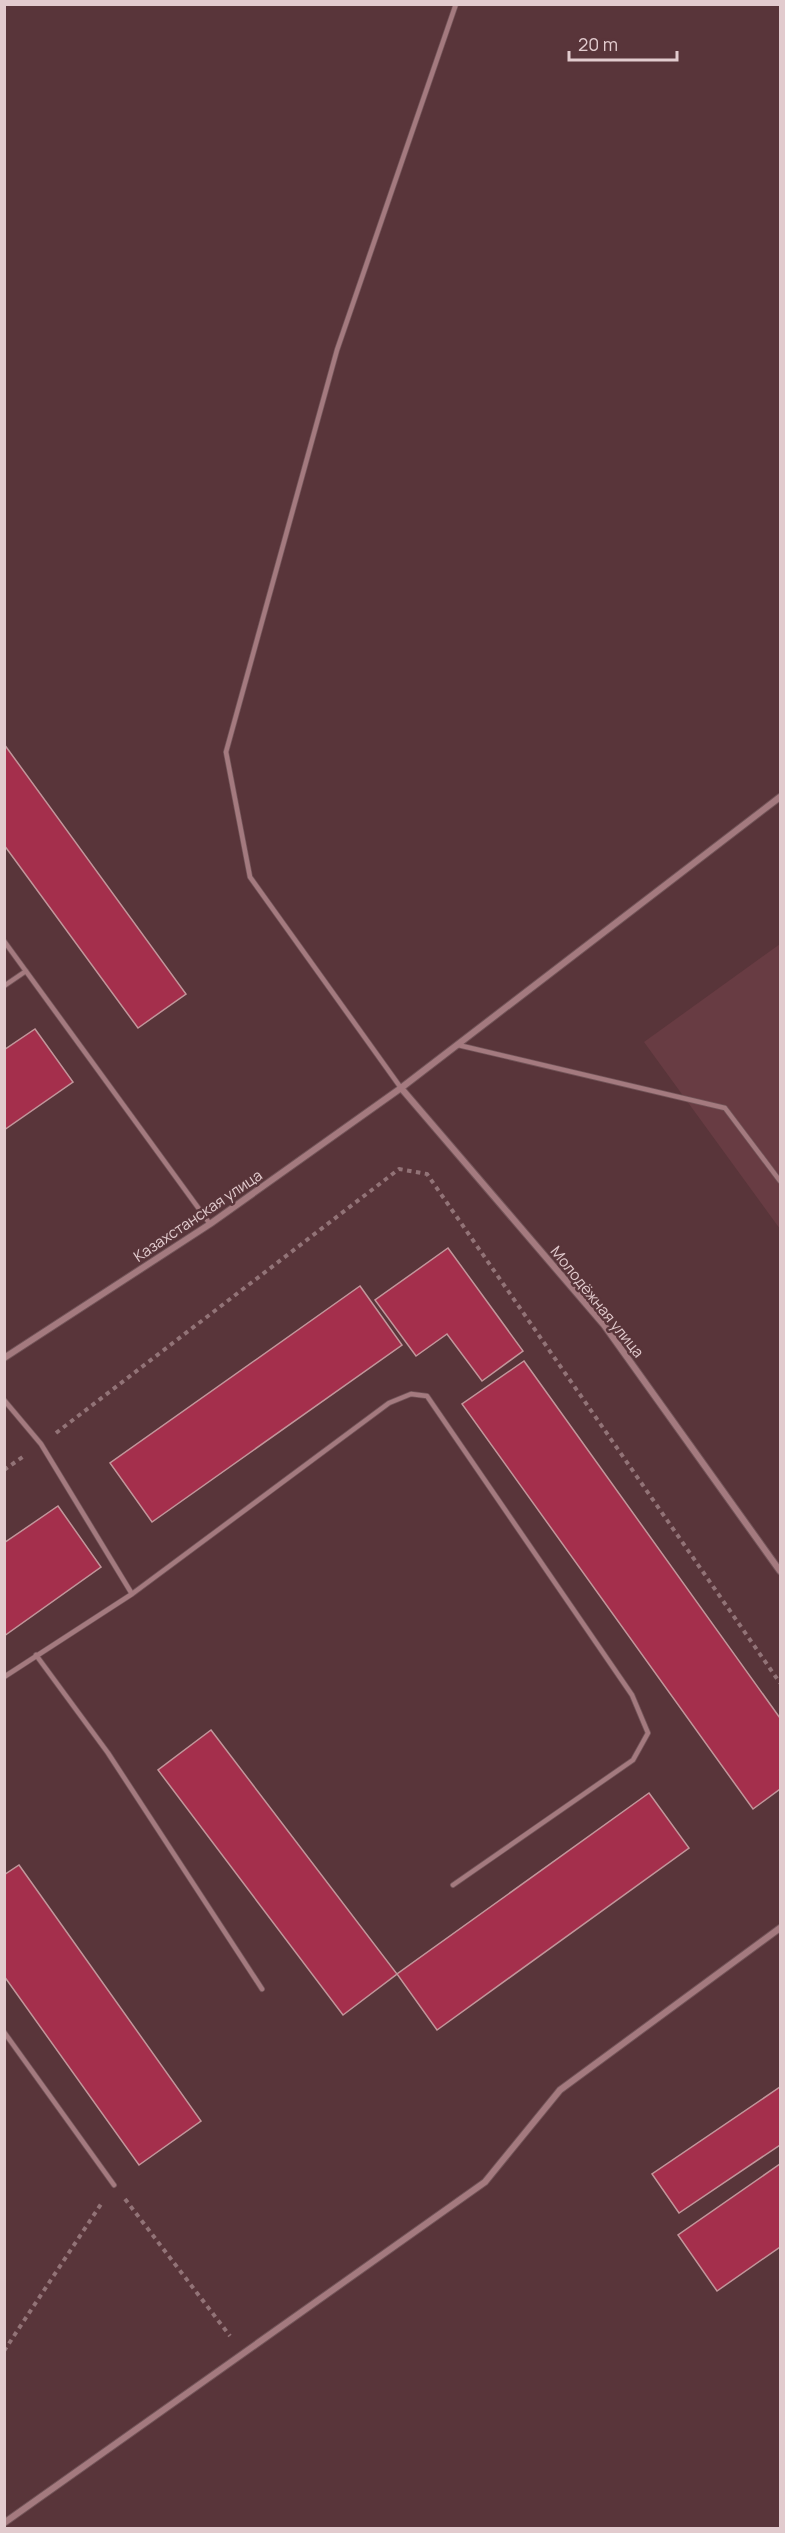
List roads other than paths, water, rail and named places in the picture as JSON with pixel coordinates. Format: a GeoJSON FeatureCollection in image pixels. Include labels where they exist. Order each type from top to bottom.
{"type":"FeatureCollection","features":[{"type":"Feature","properties":{"kind":"street","name":"Казахстанская улица"},"geometry":{"type":"LineString","coordinates":[[4,1358],[210,1224],[401,1088],[780,797]]}},
{"type":"Feature","properties":{"kind":"street","name":"Молодёжная улица"},"geometry":{"type":"LineString","coordinates":[[401,1088],[604,1325],[780,1571]]}},
{"type":"Feature","properties":{"kind":"street"},"geometry":{"type":"LineString","coordinates":[[4,2523],[486,2182],[560,2090],[780,1928]]}},
{"type":"Feature","properties":{"kind":"lane"},"geometry":{"type":"LineString","coordinates":[[401,1088],[250,877],[226,752],[337,350],[456,4]]}},
{"type":"Feature","properties":{"kind":"lane"},"geometry":{"type":"LineString","coordinates":[[4,941],[210,1224]]}},
{"type":"Feature","properties":{"kind":"lane"},"geometry":{"type":"LineString","coordinates":[[4,986],[26,971]]}},
{"type":"Feature","properties":{"kind":"lane"},"geometry":{"type":"LineString","coordinates":[[458,1044],[725,1108],[780,1181]]}},
{"type":"Feature","properties":{"kind":"lane"},"geometry":{"type":"LineString","coordinates":[[4,1677],[132,1594],[389,1403],[411,1394],[427,1396],[632,1695],[648,1733],[633,1760],[453,1885]]}},
{"type":"Feature","properties":{"kind":"lane"},"geometry":{"type":"LineString","coordinates":[[4,1400],[42,1444],[132,1594]]}},
{"type":"Feature","properties":{"kind":"lane"},"geometry":{"type":"LineString","coordinates":[[36,1655],[108,1753],[262,1989]]}},
{"type":"Feature","properties":{"kind":"lane"},"geometry":{"type":"LineString","coordinates":[[4,2032],[114,2185]]}}]}
